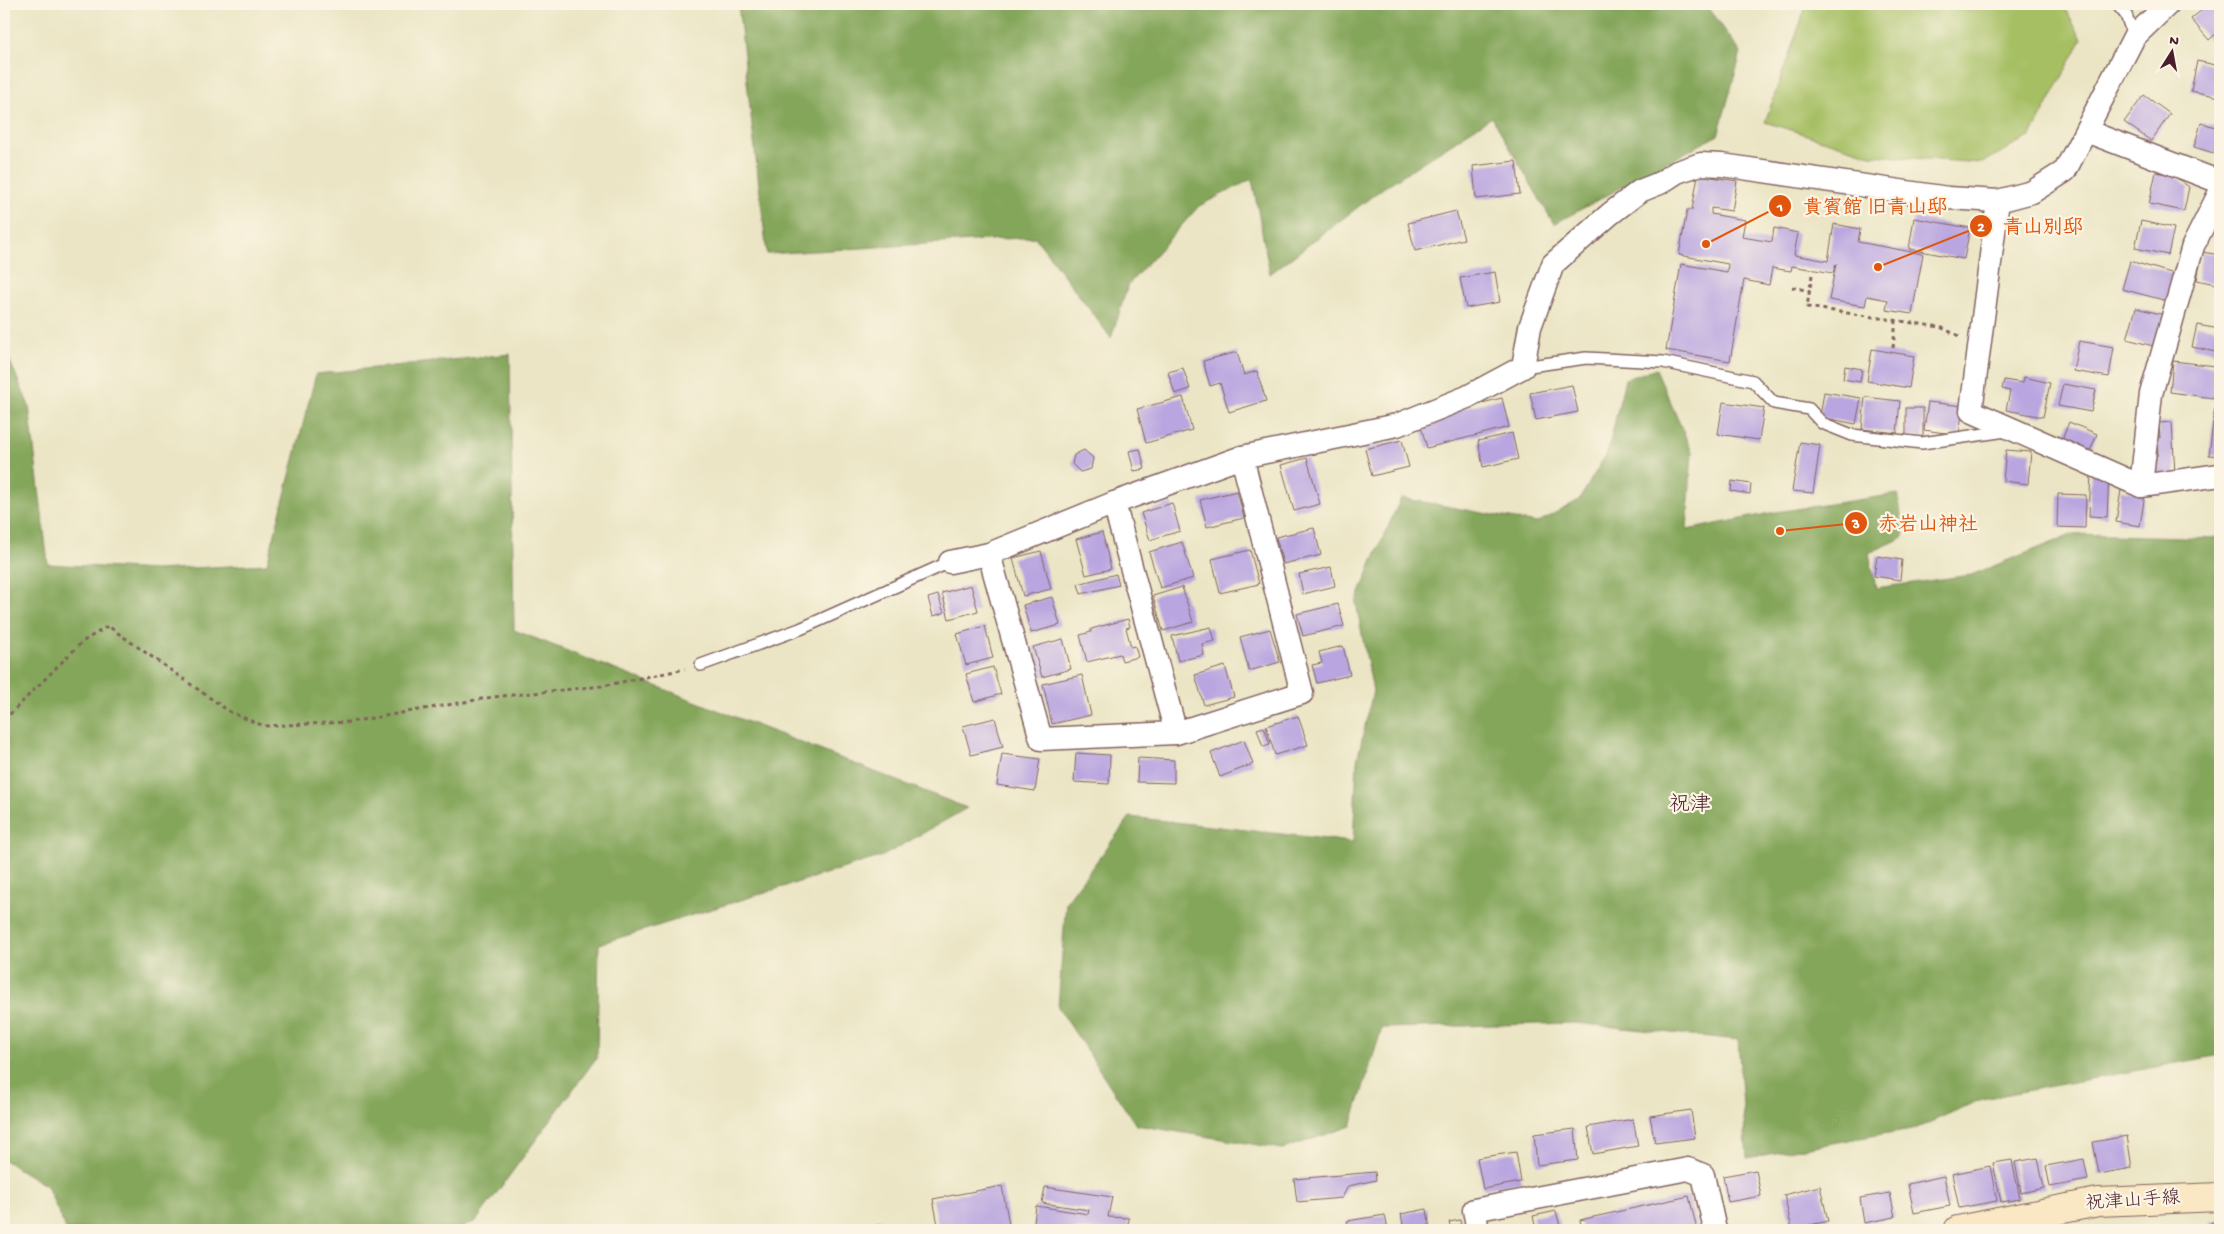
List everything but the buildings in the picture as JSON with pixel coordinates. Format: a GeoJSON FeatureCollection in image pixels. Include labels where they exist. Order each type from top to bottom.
{"type":"FeatureCollection","features":[{"type":"Feature","properties":{"kind":"street"},"geometry":{"type":"LineString","coordinates":[[950,562],[989,554],[1114,503],[1242,457],[1397,425],[1467,397],[1523,367],[1530,327],[1553,264],[1610,214],[1640,191],[1660,183],[1677,172],[1701,164],[1722,164],[1948,198],[1998,201],[2032,192],[2065,171],[2134,38],[2168,4]]}},
{"type":"Feature","properties":{"kind":"street"},"geometry":{"type":"LineString","coordinates":[[2086,131],[2220,182]]}},
{"type":"Feature","properties":{"kind":"street"},"geometry":{"type":"LineString","coordinates":[[2141,486],[2154,385],[2193,246],[2220,192]]}},
{"type":"Feature","properties":{"kind":"street"},"geometry":{"type":"LineString","coordinates":[[1998,201],[1971,411],[2141,486],[2220,475]]}},
{"type":"Feature","properties":{"kind":"street"},"geometry":{"type":"LineString","coordinates":[[989,554],[1041,739],[1176,733],[1302,693],[1242,457]]}},
{"type":"Feature","properties":{"kind":"street"},"geometry":{"type":"LineString","coordinates":[[1114,503],[1176,733]]}},
{"type":"Feature","properties":{"kind":"street"},"geometry":{"type":"LineString","coordinates":[[1478,1230],[1474,1210],[1688,1169],[1703,1175],[1715,1230]]}},
{"type":"Feature","properties":{"kind":"street","name":"祝津山手線"},"geometry":{"type":"LineString","coordinates":[[1958,1230],[2098,1202],[2220,1197]]}},
{"type":"Feature","properties":{"kind":"lane"},"geometry":{"type":"LineString","coordinates":[[2117,4],[2126,15],[2134,38]]}},
{"type":"Feature","properties":{"kind":"lane"},"geometry":{"type":"LineString","coordinates":[[1523,367],[1586,358],[1663,362],[1753,381],[1774,403],[1809,409],[1822,423],[1852,435],[1922,444],[2013,430]]}},
{"type":"Feature","properties":{"kind":"lane"},"geometry":{"type":"LineString","coordinates":[[701,665],[800,629],[950,562]]}},
{"type":"Feature","properties":{"kind":"path"},"geometry":{"type":"LineString","coordinates":[[1812,275],[1807,307],[1940,327],[1980,345]]}},
{"type":"Feature","properties":{"kind":"path"},"geometry":{"type":"LineString","coordinates":[[1792,288],[1810,291]]}},
{"type":"Feature","properties":{"kind":"path"},"geometry":{"type":"LineString","coordinates":[[1893,348],[1896,320]]}},
{"type":"Feature","properties":{"kind":"path"},"geometry":{"type":"LineString","coordinates":[[4,720],[82,642],[108,626],[230,712],[264,726],[350,722],[493,697],[602,686],[701,665]]}},
{"type":"Feature","properties":{"kind":"green space"},"geometry":{"type":"Polygon","coordinates":[[[738,4],[1706,4],[1741,53],[1718,135],[1554,224],[1492,117],[1383,188],[1270,274],[1252,179],[1199,206],[1128,285],[1111,338],[1035,237],[767,254],[738,4]]]}},
{"type":"Feature","properties":{"kind":"green space"},"geometry":{"type":"Polygon","coordinates":[[[1807,4],[2062,4],[2082,39],[2031,136],[1982,163],[1871,155],[1765,122],[1807,4]]]}},
{"type":"Feature","properties":{"kind":"green space"},"geometry":{"type":"Polygon","coordinates":[[[4,347],[29,406],[48,564],[155,570],[267,564],[316,374],[510,354],[514,630],[967,808],[883,856],[599,944],[597,1057],[476,1221],[457,1230],[66,1230],[47,1186],[4,1160],[4,347]]]}},
{"type":"Feature","properties":{"kind":"green space"},"geometry":{"type":"Polygon","coordinates":[[[1656,369],[1692,452],[1687,530],[1776,512],[1898,494],[1904,537],[1869,553],[1876,588],[1971,575],[2074,534],[2220,538],[2220,1055],[1982,1099],[1917,1128],[1747,1158],[1738,1040],[1575,1023],[1382,1028],[1351,1126],[1283,1149],[1136,1125],[1058,1007],[1066,902],[1130,817],[1353,842],[1357,761],[1373,691],[1356,603],[1401,498],[1537,523],[1579,500],[1608,451],[1625,379],[1656,369]]]}},
{"type":"Feature","properties":{"kind":"place","name":"貴賓館 旧青山邸"},"geometry":{"type":"Point","coordinates":[1706,244]}},
{"type":"Feature","properties":{"kind":"place","name":"青山別邸"},"geometry":{"type":"Point","coordinates":[1878,267]}},
{"type":"Feature","properties":{"kind":"place","name":"赤岩山神社"},"geometry":{"type":"Point","coordinates":[1780,531]}},
{"type":"Feature","properties":{"kind":"district","name":"祝津"},"geometry":{"type":"Point","coordinates":[1690,806]}}]}
